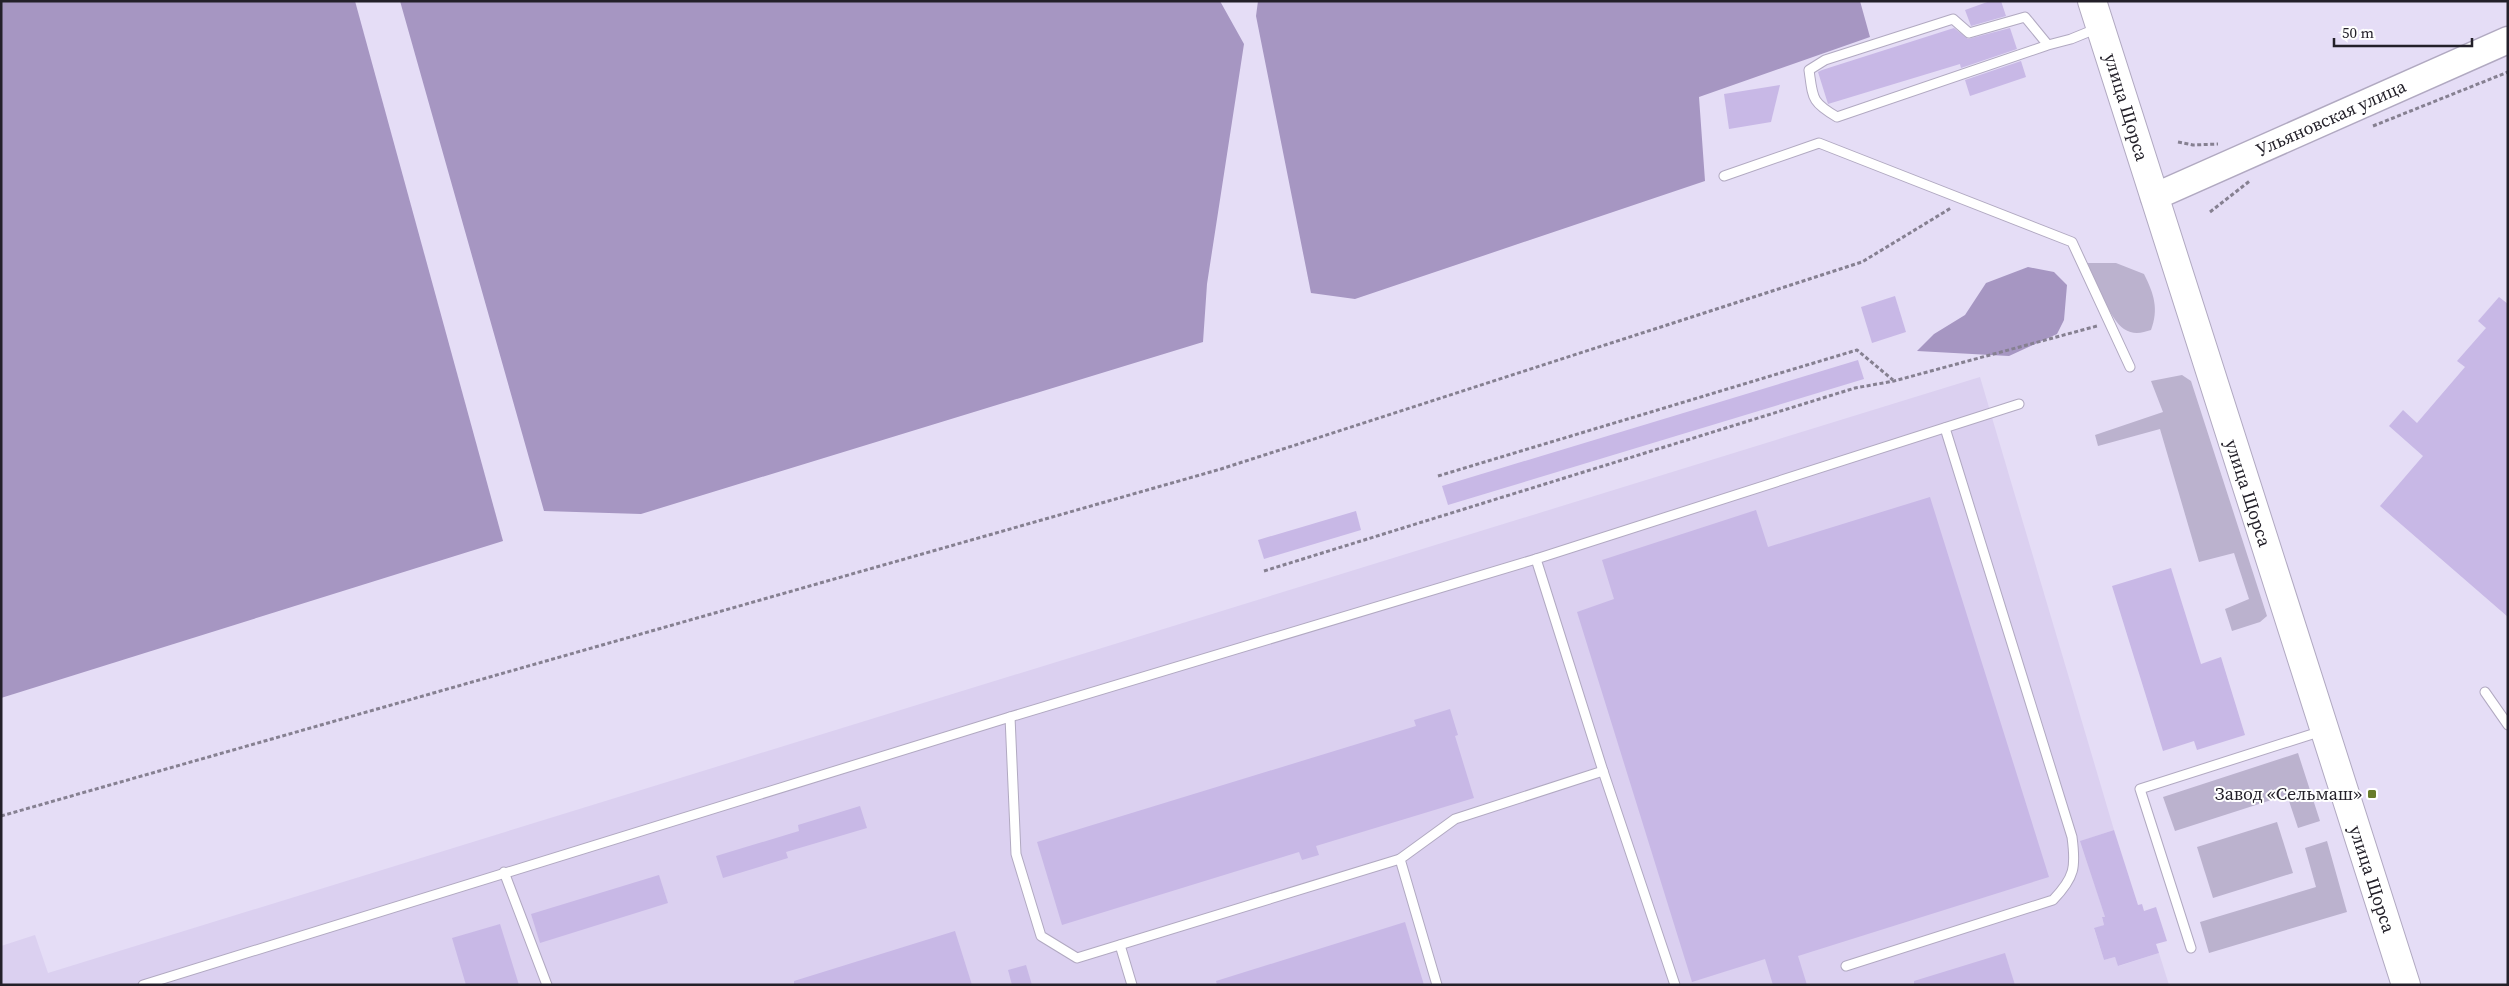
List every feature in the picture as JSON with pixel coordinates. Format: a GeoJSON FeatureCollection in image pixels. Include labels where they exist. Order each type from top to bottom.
{"type":"FeatureCollection","features":[{"type":"Feature","properties":{"kind":"main road","name":"улица Щорса"},"geometry":{"type":"LineString","coordinates":[[2092,1],[2406,985]]}},
{"type":"Feature","properties":{"kind":"main road","name":"Ульяновская улица"},"geometry":{"type":"LineString","coordinates":[[2154,197],[2508,40]]}},
{"type":"Feature","properties":{"kind":"lane"},"geometry":{"type":"LineString","coordinates":[[2048,45],[2025,17],[1969,33],[1953,19],[1825,60],[1809,70],[1812,91],[1817,105],[1837,117],[2048,45],[2071,39],[2100,27]]}},
{"type":"Feature","properties":{"kind":"lane"},"geometry":{"type":"LineString","coordinates":[[1724,176],[1820,144],[2072,242],[2130,367]]}},
{"type":"Feature","properties":{"kind":"lane"},"geometry":{"type":"LineString","coordinates":[[143,985],[1010,717],[1536,559],[2019,404]]}},
{"type":"Feature","properties":{"kind":"lane"},"geometry":{"type":"LineString","coordinates":[[1846,966],[2053,900],[2068,884],[2075,860],[2072,837],[1945,428]]}},
{"type":"Feature","properties":{"kind":"lane"},"geometry":{"type":"LineString","coordinates":[[1536,559],[1603,771],[1675,985]]}},
{"type":"Feature","properties":{"kind":"lane"},"geometry":{"type":"LineString","coordinates":[[2485,692],[2508,725]]}},
{"type":"Feature","properties":{"kind":"lane"},"geometry":{"type":"LineString","coordinates":[[1010,717],[1016,854],[1041,936],[1077,958],[1400,859],[1455,819],[1603,771]]}},
{"type":"Feature","properties":{"kind":"lane"},"geometry":{"type":"LineString","coordinates":[[2191,948],[2140,789],[2324,730]]}},
{"type":"Feature","properties":{"kind":"lane"},"geometry":{"type":"LineString","coordinates":[[1400,859],[1437,985]]}},
{"type":"Feature","properties":{"kind":"lane"},"geometry":{"type":"LineString","coordinates":[[504,872],[547,985]]}},
{"type":"Feature","properties":{"kind":"lane"},"geometry":{"type":"LineString","coordinates":[[1120,945],[1132,985]]}},
{"type":"Feature","properties":{"kind":"path"},"geometry":{"type":"LineString","coordinates":[[2368,128],[2508,72]]}},
{"type":"Feature","properties":{"kind":"path"},"geometry":{"type":"LineString","coordinates":[[2210,212],[2256,176]]}},
{"type":"Feature","properties":{"kind":"path"},"geometry":{"type":"LineString","coordinates":[[1,816],[1221,469],[1862,262],[1964,200]]}},
{"type":"Feature","properties":{"kind":"path"},"geometry":{"type":"LineString","coordinates":[[1264,572],[1855,388],[1894,381],[2110,322]]}},
{"type":"Feature","properties":{"kind":"path"},"geometry":{"type":"LineString","coordinates":[[1438,476],[1857,350],[1894,381]]}},
{"type":"Feature","properties":{"kind":"shaded area"},"geometry":{"type":"Polygon","coordinates":[[[1,1],[355,1],[503,541],[1,698],[1,1]]]}},
{"type":"Feature","properties":{"kind":"shaded area"},"geometry":{"type":"Polygon","coordinates":[[[400,1],[1220,1],[1244,44],[1207,284],[1203,342],[641,514],[544,511],[400,1]]]}},
{"type":"Feature","properties":{"kind":"shaded area"},"geometry":{"type":"Polygon","coordinates":[[[1258,1],[1860,1],[1870,37],[1699,97],[1705,181],[1355,299],[1311,293],[1256,16],[1258,1]]]}},
{"type":"Feature","properties":{"kind":"shaded area"},"geometry":{"type":"Polygon","coordinates":[[[2083,263],[2116,263],[2144,274],[2155,308],[2151,330],[2134,333],[2124,329],[2108,309],[2083,263]]]}},
{"type":"Feature","properties":{"kind":"shaded area"},"geometry":{"type":"Polygon","coordinates":[[[2028,267],[2054,272],[2067,285],[2064,320],[2057,334],[2009,356],[1917,351],[1934,334],[1965,315],[1986,283],[2028,267]]]}},
{"type":"Feature","properties":{"kind":"shaded area"},"geometry":{"type":"Polygon","coordinates":[[[2182,375],[2191,381],[2267,616],[2260,622],[2232,631],[2225,609],[2249,599],[2234,553],[2199,562],[2160,429],[2098,446],[2095,435],[2163,412],[2151,381],[2182,375]]]}},
{"type":"Feature","properties":{"kind":"shaded area"},"geometry":{"type":"Polygon","coordinates":[[[1980,377],[2114,830],[2081,841],[2105,917],[2102,918],[2104,925],[2094,929],[2104,960],[2115,957],[2119,966],[2159,953],[2169,985],[1,985],[1,946],[35,935],[48,973],[1980,377]]]}},
{"type":"Feature","properties":{"kind":"shaded area"},"geometry":{"type":"Polygon","coordinates":[[[2298,753],[2320,821],[2298,828],[2287,795],[2175,831],[2163,797],[2298,753]]]}},
{"type":"Feature","properties":{"kind":"shaded area"},"geometry":{"type":"Polygon","coordinates":[[[2277,822],[2293,873],[2213,898],[2197,847],[2277,822]]]}},
{"type":"Feature","properties":{"kind":"shaded area"},"geometry":{"type":"Polygon","coordinates":[[[2327,841],[2347,912],[2209,953],[2200,922],[2316,887],[2305,848],[2327,841]]]}},
{"type":"Feature","properties":{"kind":"building"},"geometry":{"type":"Polygon","coordinates":[[[1990,1],[2001,1],[2006,16],[1971,26],[1965,10],[1990,1]]]}},
{"type":"Feature","properties":{"kind":"building"},"geometry":{"type":"Polygon","coordinates":[[[1954,28],[1968,39],[2010,28],[2017,49],[1961,68],[1960,64],[1828,104],[1818,72],[1954,28]]]}},
{"type":"Feature","properties":{"kind":"building"},"geometry":{"type":"Polygon","coordinates":[[[2021,61],[2026,77],[1970,96],[1965,80],[2021,61]]]}},
{"type":"Feature","properties":{"kind":"building"},"geometry":{"type":"Polygon","coordinates":[[[1780,85],[1771,122],[1729,129],[1724,94],[1780,85]]]}},
{"type":"Feature","properties":{"kind":"building"},"geometry":{"type":"Polygon","coordinates":[[[1895,296],[1906,332],[1872,343],[1861,307],[1895,296]]]}},
{"type":"Feature","properties":{"kind":"building"},"geometry":{"type":"Polygon","coordinates":[[[2499,297],[2508,304],[2508,617],[2380,506],[2423,456],[2389,426],[2403,410],[2417,423],[2465,367],[2457,361],[2486,328],[2478,321],[2499,297]]]}},
{"type":"Feature","properties":{"kind":"building"},"geometry":{"type":"Polygon","coordinates":[[[1858,360],[1864,379],[1448,505],[1442,486],[1858,360]]]}},
{"type":"Feature","properties":{"kind":"building"},"geometry":{"type":"Polygon","coordinates":[[[1930,497],[2049,877],[1798,956],[1807,985],[1773,985],[1765,959],[1692,982],[1577,612],[1614,599],[1602,560],[1756,510],[1768,547],[1930,497]]]}},
{"type":"Feature","properties":{"kind":"building"},"geometry":{"type":"Polygon","coordinates":[[[1356,511],[1361,530],[1264,559],[1258,540],[1356,511]]]}},
{"type":"Feature","properties":{"kind":"building"},"geometry":{"type":"Polygon","coordinates":[[[2171,568],[2201,664],[2221,657],[2245,735],[2197,750],[2194,741],[2163,751],[2112,586],[2171,568]]]}},
{"type":"Feature","properties":{"kind":"building"},"geometry":{"type":"Polygon","coordinates":[[[1450,709],[1458,735],[1455,736],[1474,798],[1316,846],[1319,855],[1302,860],[1299,852],[1062,925],[1037,842],[1416,726],[1414,720],[1450,709]]]}},
{"type":"Feature","properties":{"kind":"building"},"geometry":{"type":"Polygon","coordinates":[[[860,806],[867,828],[786,852],[788,858],[723,878],[716,856],[799,831],[798,825],[860,806]]]}},
{"type":"Feature","properties":{"kind":"building"},"geometry":{"type":"Polygon","coordinates":[[[2114,830],[2138,905],[2142,904],[2144,911],[2156,907],[2167,941],[2156,944],[2159,953],[2118,966],[2115,957],[2104,960],[2094,928],[2104,925],[2102,917],[2105,917],[2080,841],[2114,830]]]}},
{"type":"Feature","properties":{"kind":"building"},"geometry":{"type":"Polygon","coordinates":[[[659,875],[668,903],[540,943],[531,914],[659,875]]]}},
{"type":"Feature","properties":{"kind":"building"},"geometry":{"type":"Polygon","coordinates":[[[1405,922],[1424,985],[1217,985],[1216,981],[1405,922]]]}},
{"type":"Feature","properties":{"kind":"building"},"geometry":{"type":"Polygon","coordinates":[[[500,924],[519,985],[466,985],[452,938],[500,924]]]}},
{"type":"Feature","properties":{"kind":"building"},"geometry":{"type":"Polygon","coordinates":[[[955,931],[972,985],[794,985],[794,981],[955,931]]]}},
{"type":"Feature","properties":{"kind":"building"},"geometry":{"type":"Polygon","coordinates":[[[2005,953],[2015,985],[1914,985],[1914,981],[2005,953]]]}},
{"type":"Feature","properties":{"kind":"building"},"geometry":{"type":"Polygon","coordinates":[[[1026,965],[1032,985],[1012,985],[1008,970],[1026,965]]]}},
{"type":"Feature","properties":{"kind":"place","name":"Завод «Сельмаш»"},"geometry":{"type":"Point","coordinates":[2372,794]}}]}
